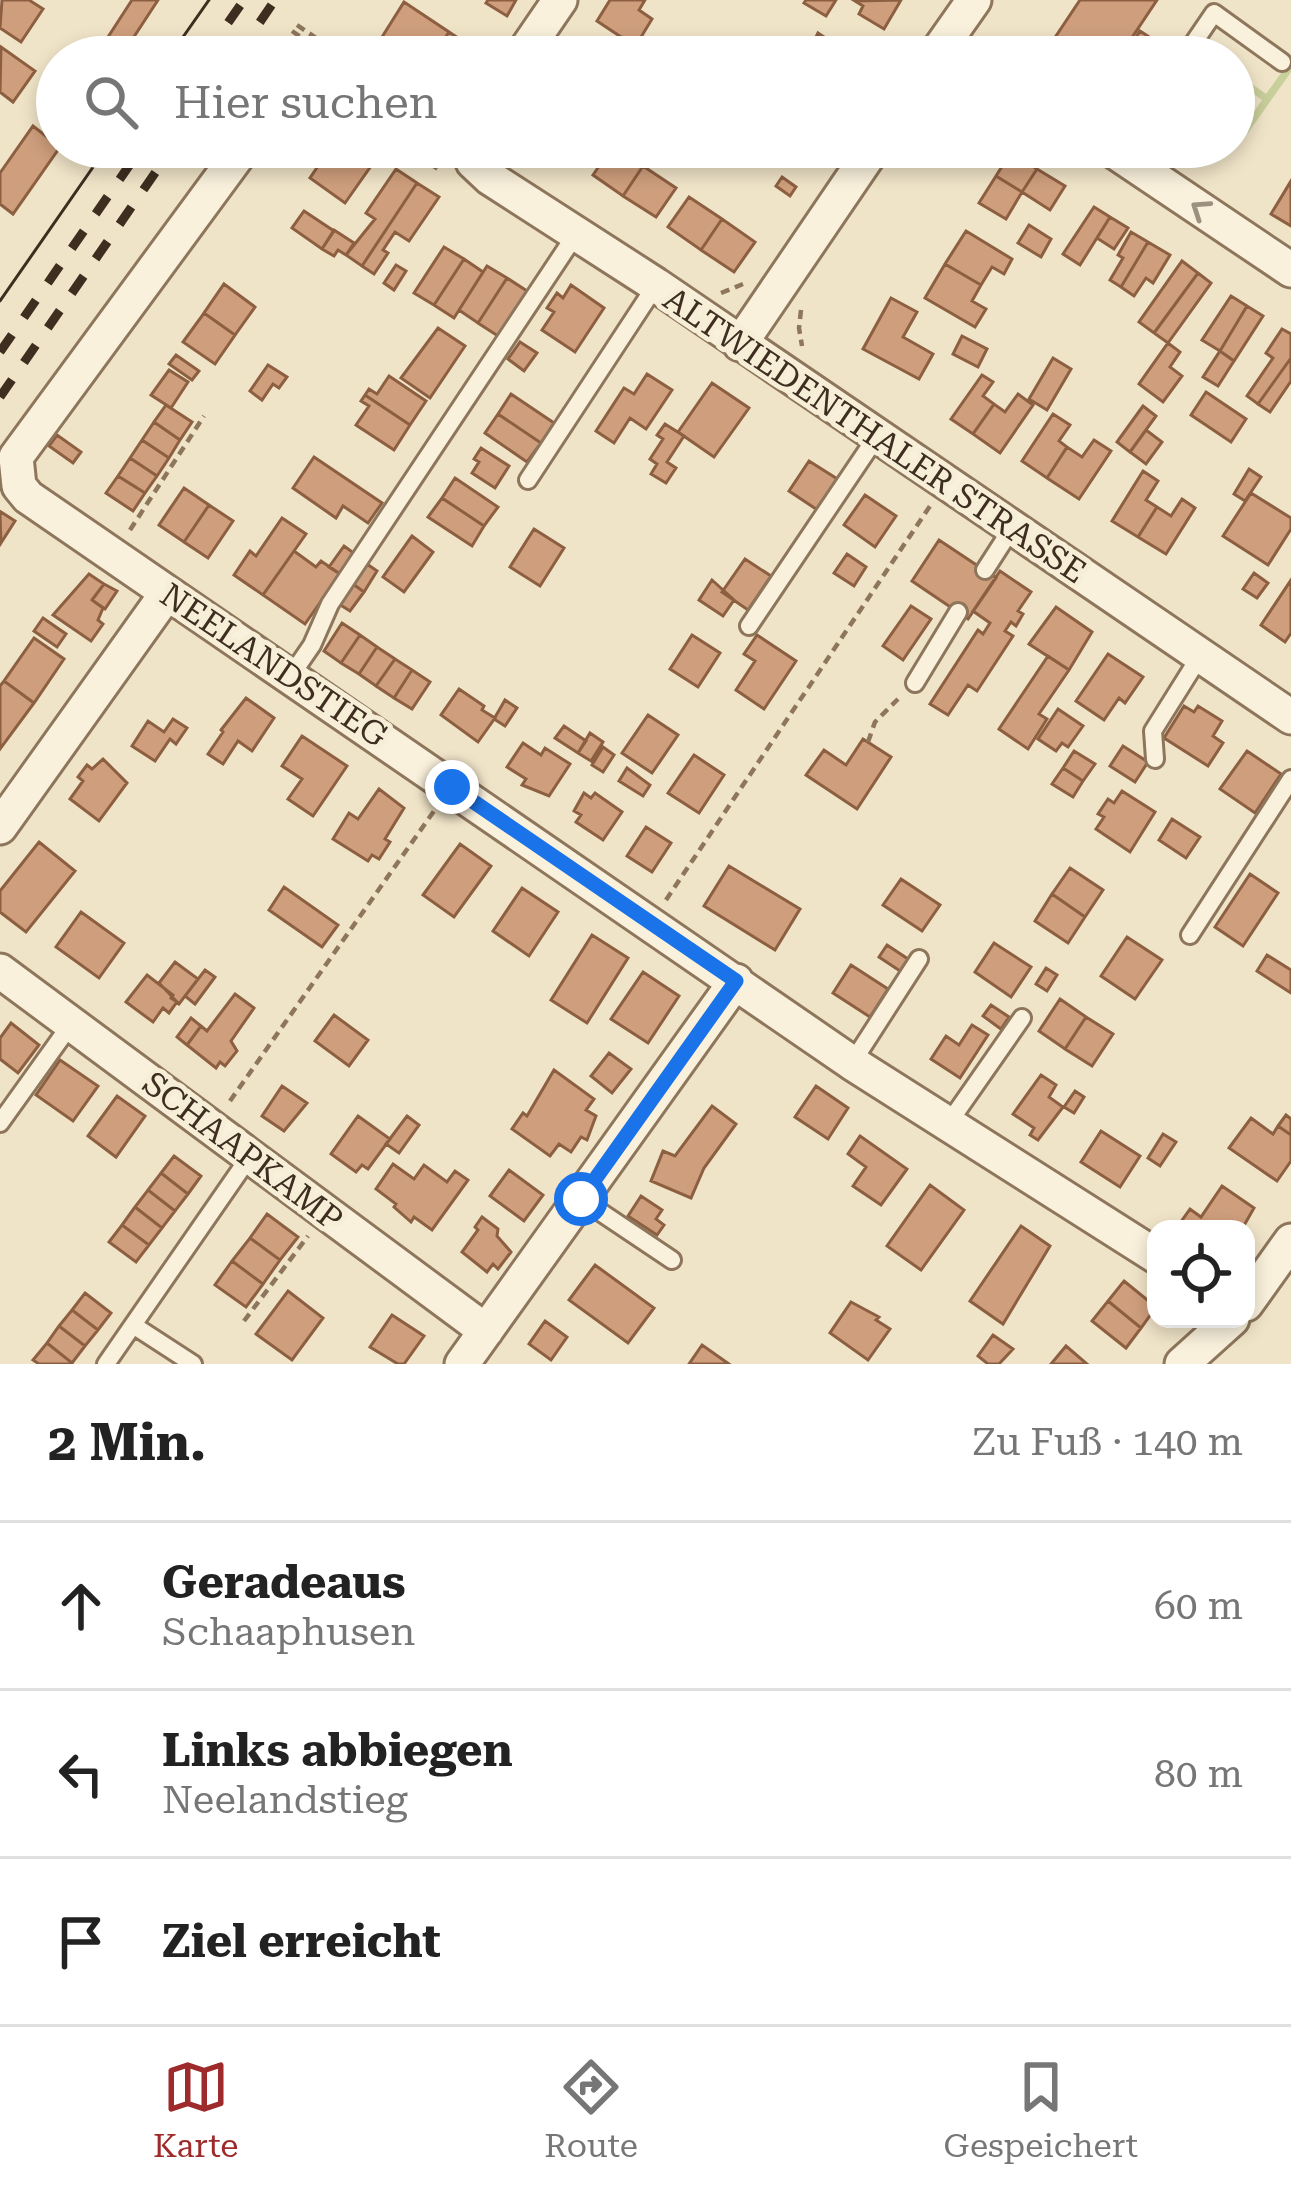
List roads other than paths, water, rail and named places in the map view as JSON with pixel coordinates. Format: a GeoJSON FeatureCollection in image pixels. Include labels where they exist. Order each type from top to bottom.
{"type":"FeatureCollection","features":[{"type":"Feature","properties":{"kind":"street"},"geometry":{"type":"LineString","coordinates":[[535,36],[560,0]]}},
{"type":"Feature","properties":{"kind":"street"},"geometry":{"type":"LineString","coordinates":[[958,36],[974,0]]}},
{"type":"Feature","properties":{"kind":"street","name":"NEELANDSTIEG"},"geometry":{"type":"LineString","coordinates":[[229,168],[16,457],[19,486],[28,497],[852,1063],[1147,1250]]}},
{"type":"Feature","properties":{"kind":"street","name":"ALTWIEDENTHALER STRASSE"},"geometry":{"type":"LineString","coordinates":[[481,168],[1291,717]]}},
{"type":"Feature","properties":{"kind":"street"},"geometry":{"type":"LineString","coordinates":[[740,344],[860,168]]}},
{"type":"Feature","properties":{"kind":"street"},"geometry":{"type":"LineString","coordinates":[[1144,168],[1291,271]]}},
{"type":"Feature","properties":{"kind":"street"},"geometry":{"type":"LineString","coordinates":[[0,827],[167,593]]}},
{"type":"Feature","properties":{"kind":"street","name":"SCHAAPKAMP"},"geometry":{"type":"LineString","coordinates":[[0,971],[486,1331]]}},
{"type":"Feature","properties":{"kind":"street"},"geometry":{"type":"LineString","coordinates":[[462,1364],[736,981]]}},
{"type":"Feature","properties":{"kind":"street"},"geometry":{"type":"LineString","coordinates":[[1255,1291],[1291,1241]]}},
{"type":"Feature","properties":{"kind":"street"},"geometry":{"type":"LineString","coordinates":[[1182,1364],[1222,1328]]}},
{"type":"Feature","properties":{"kind":"lane"},"geometry":{"type":"LineString","coordinates":[[1198,36],[1214,13],[1246,36]]}},
{"type":"Feature","properties":{"kind":"lane"},"geometry":{"type":"LineString","coordinates":[[1255,43],[1282,62]]}},
{"type":"Feature","properties":{"kind":"lane"},"geometry":{"type":"LineString","coordinates":[[290,677],[312,645],[330,604],[576,234]]}},
{"type":"Feature","properties":{"kind":"lane"},"geometry":{"type":"LineString","coordinates":[[528,480],[656,286]]}},
{"type":"Feature","properties":{"kind":"lane"},"geometry":{"type":"LineString","coordinates":[[748,626],[877,436]]}},
{"type":"Feature","properties":{"kind":"lane"},"geometry":{"type":"LineString","coordinates":[[985,571],[1012,527]]}},
{"type":"Feature","properties":{"kind":"lane"},"geometry":{"type":"LineString","coordinates":[[915,683],[958,612]]}},
{"type":"Feature","properties":{"kind":"lane"},"geometry":{"type":"LineString","coordinates":[[1155,760],[1153,731],[1200,656]]}},
{"type":"Feature","properties":{"kind":"lane"},"geometry":{"type":"LineString","coordinates":[[1190,935],[1291,779]]}},
{"type":"Feature","properties":{"kind":"lane"},"geometry":{"type":"LineString","coordinates":[[852,1063],[919,959]]}},
{"type":"Feature","properties":{"kind":"lane"},"geometry":{"type":"LineString","coordinates":[[948,1124],[1022,1018]]}},
{"type":"Feature","properties":{"kind":"lane"},"geometry":{"type":"LineString","coordinates":[[0,1124],[71,1024]]}},
{"type":"Feature","properties":{"kind":"lane"},"geometry":{"type":"LineString","coordinates":[[106,1364],[250,1156]]}},
{"type":"Feature","properties":{"kind":"lane"},"geometry":{"type":"LineString","coordinates":[[581,1199],[672,1260]]}},
{"type":"Feature","properties":{"kind":"lane"},"geometry":{"type":"LineString","coordinates":[[133,1325],[193,1364]]}},
{"type":"Feature","properties":{"kind":"tram line"},"geometry":{"type":"LineString","coordinates":[[184,36],[209,0]]}},
{"type":"Feature","properties":{"kind":"tram line"},"geometry":{"type":"LineString","coordinates":[[0,301],[92,168]]}},
{"type":"Feature","properties":{"kind":"railway"},"geometry":{"type":"LineString","coordinates":[[219,36],[244,0]]}},
{"type":"Feature","properties":{"kind":"railway"},"geometry":{"type":"LineString","coordinates":[[250,36],[275,0]]}},
{"type":"Feature","properties":{"kind":"railway"},"geometry":{"type":"LineString","coordinates":[[0,352],[127,168]]}},
{"type":"Feature","properties":{"kind":"railway"},"geometry":{"type":"LineString","coordinates":[[0,397],[158,168]]}}]}
